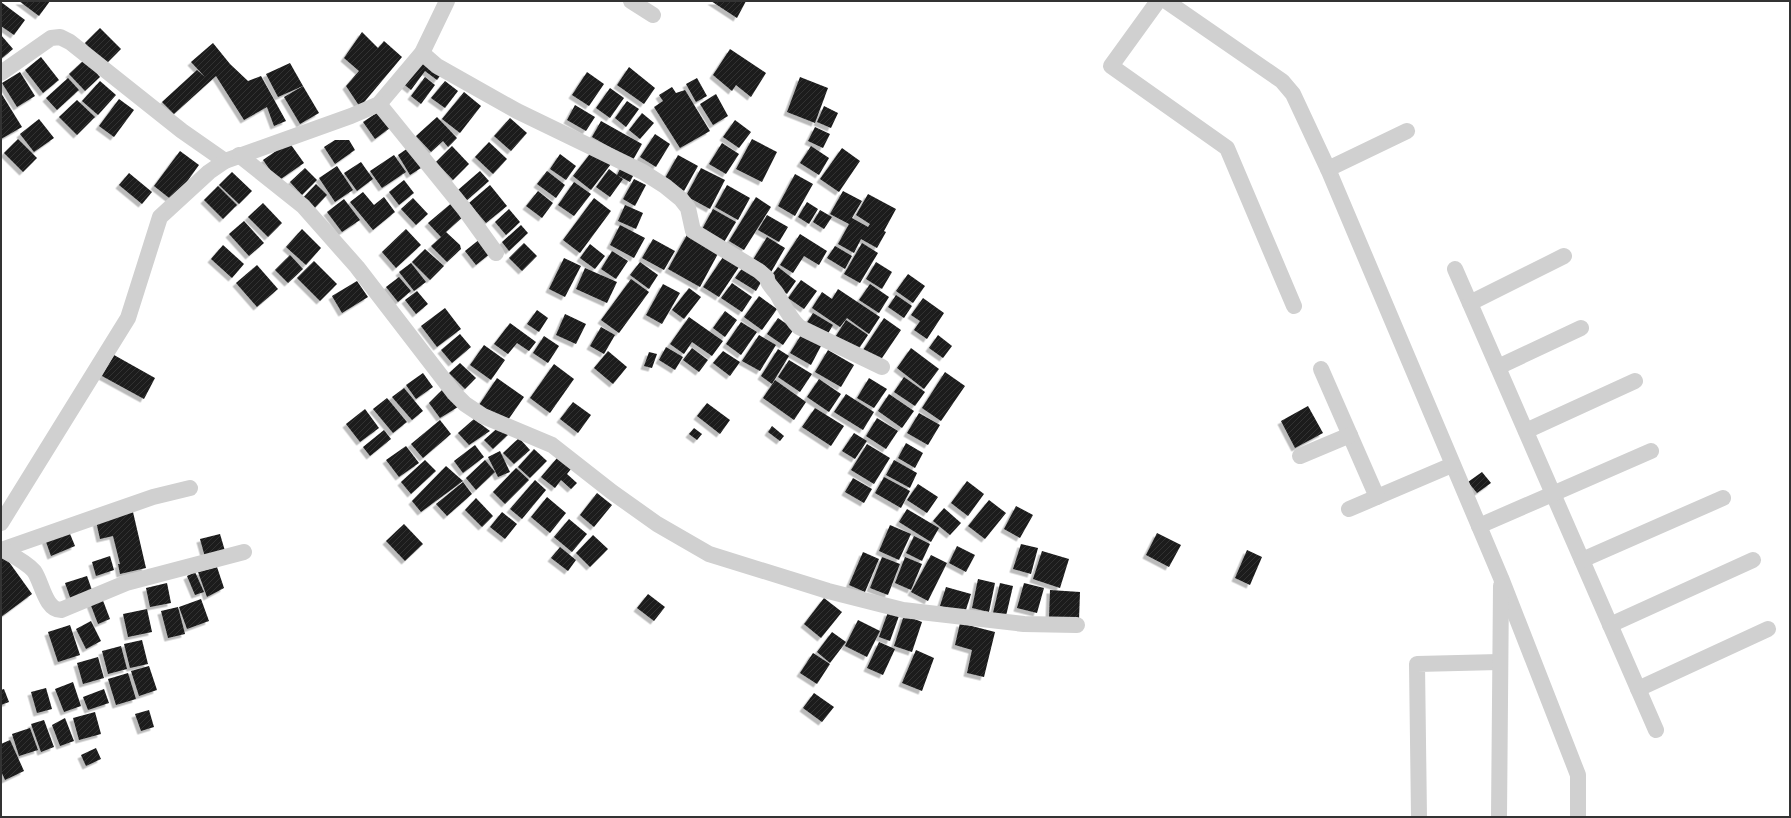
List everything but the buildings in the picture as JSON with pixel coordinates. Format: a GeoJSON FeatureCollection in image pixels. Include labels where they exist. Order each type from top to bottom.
{"type":"FeatureCollection","features":[{"type":"Feature","properties":{"kind":"street"},"geometry":{"type":"LineString","coordinates":[[1,523],[128,318],[160,217],[209,172],[232,158],[351,116],[379,104],[422,53],[447,1]]}},
{"type":"Feature","properties":{"kind":"street"},"geometry":{"type":"LineString","coordinates":[[631,1],[653,15]]}},
{"type":"Feature","properties":{"kind":"street"},"geometry":{"type":"LineString","coordinates":[[1158,1],[1111,66],[1227,148],[1294,306]]}},
{"type":"Feature","properties":{"kind":"street"},"geometry":{"type":"LineString","coordinates":[[1166,1],[1288,86],[1293,94],[1328,169],[1501,578],[1578,775],[1578,817]]}},
{"type":"Feature","properties":{"kind":"street"},"geometry":{"type":"LineString","coordinates":[[1,73],[51,38],[60,37],[70,42],[182,131],[252,167],[303,206],[357,267],[454,393],[465,404],[483,416],[552,445],[612,492],[658,524],[709,554],[828,591],[903,610],[1024,624],[1078,625]]}},
{"type":"Feature","properties":{"kind":"street"},"geometry":{"type":"LineString","coordinates":[[422,53],[437,66],[517,111],[643,172],[665,186],[681,199],[688,208],[693,231],[759,271],[767,278],[767,281],[777,294],[791,319],[799,327],[882,367]]}},
{"type":"Feature","properties":{"kind":"street"},"geometry":{"type":"LineString","coordinates":[[379,104],[465,210],[496,252]]}},
{"type":"Feature","properties":{"kind":"street"},"geometry":{"type":"LineString","coordinates":[[1328,169],[1407,131]]}},
{"type":"Feature","properties":{"kind":"street"},"geometry":{"type":"LineString","coordinates":[[1470,303],[1564,256]]}},
{"type":"Feature","properties":{"kind":"street"},"geometry":{"type":"LineString","coordinates":[[1456,269],[1656,730]]}},
{"type":"Feature","properties":{"kind":"street"},"geometry":{"type":"LineString","coordinates":[[1498,367],[1581,328]]}},
{"type":"Feature","properties":{"kind":"street"},"geometry":{"type":"LineString","coordinates":[[1322,369],[1377,497]]}},
{"type":"Feature","properties":{"kind":"street"},"geometry":{"type":"LineString","coordinates":[[1526,431],[1634,381]]}},
{"type":"Feature","properties":{"kind":"street"},"geometry":{"type":"LineString","coordinates":[[1300,456],[1350,435]]}},
{"type":"Feature","properties":{"kind":"street"},"geometry":{"type":"LineString","coordinates":[[1479,526],[1651,451]]}},
{"type":"Feature","properties":{"kind":"street"},"geometry":{"type":"LineString","coordinates":[[1349,509],[1452,465]]}},
{"type":"Feature","properties":{"kind":"street"},"geometry":{"type":"LineString","coordinates":[[2,550],[153,497],[190,488]]}},
{"type":"Feature","properties":{"kind":"street"},"geometry":{"type":"LineString","coordinates":[[1582,560],[1723,498]]}},
{"type":"Feature","properties":{"kind":"street"},"geometry":{"type":"LineString","coordinates":[[2,550],[26,564],[35,572],[50,606],[57,610],[126,583],[244,552]]}},
{"type":"Feature","properties":{"kind":"street"},"geometry":{"type":"LineString","coordinates":[[1610,624],[1753,560]]}},
{"type":"Feature","properties":{"kind":"street"},"geometry":{"type":"LineString","coordinates":[[1499,817],[1499,662],[1501,578]]}},
{"type":"Feature","properties":{"kind":"street"},"geometry":{"type":"LineString","coordinates":[[1638,689],[1768,629]]}},
{"type":"Feature","properties":{"kind":"street"},"geometry":{"type":"LineString","coordinates":[[1419,817],[1417,664],[1499,662]]}}]}
